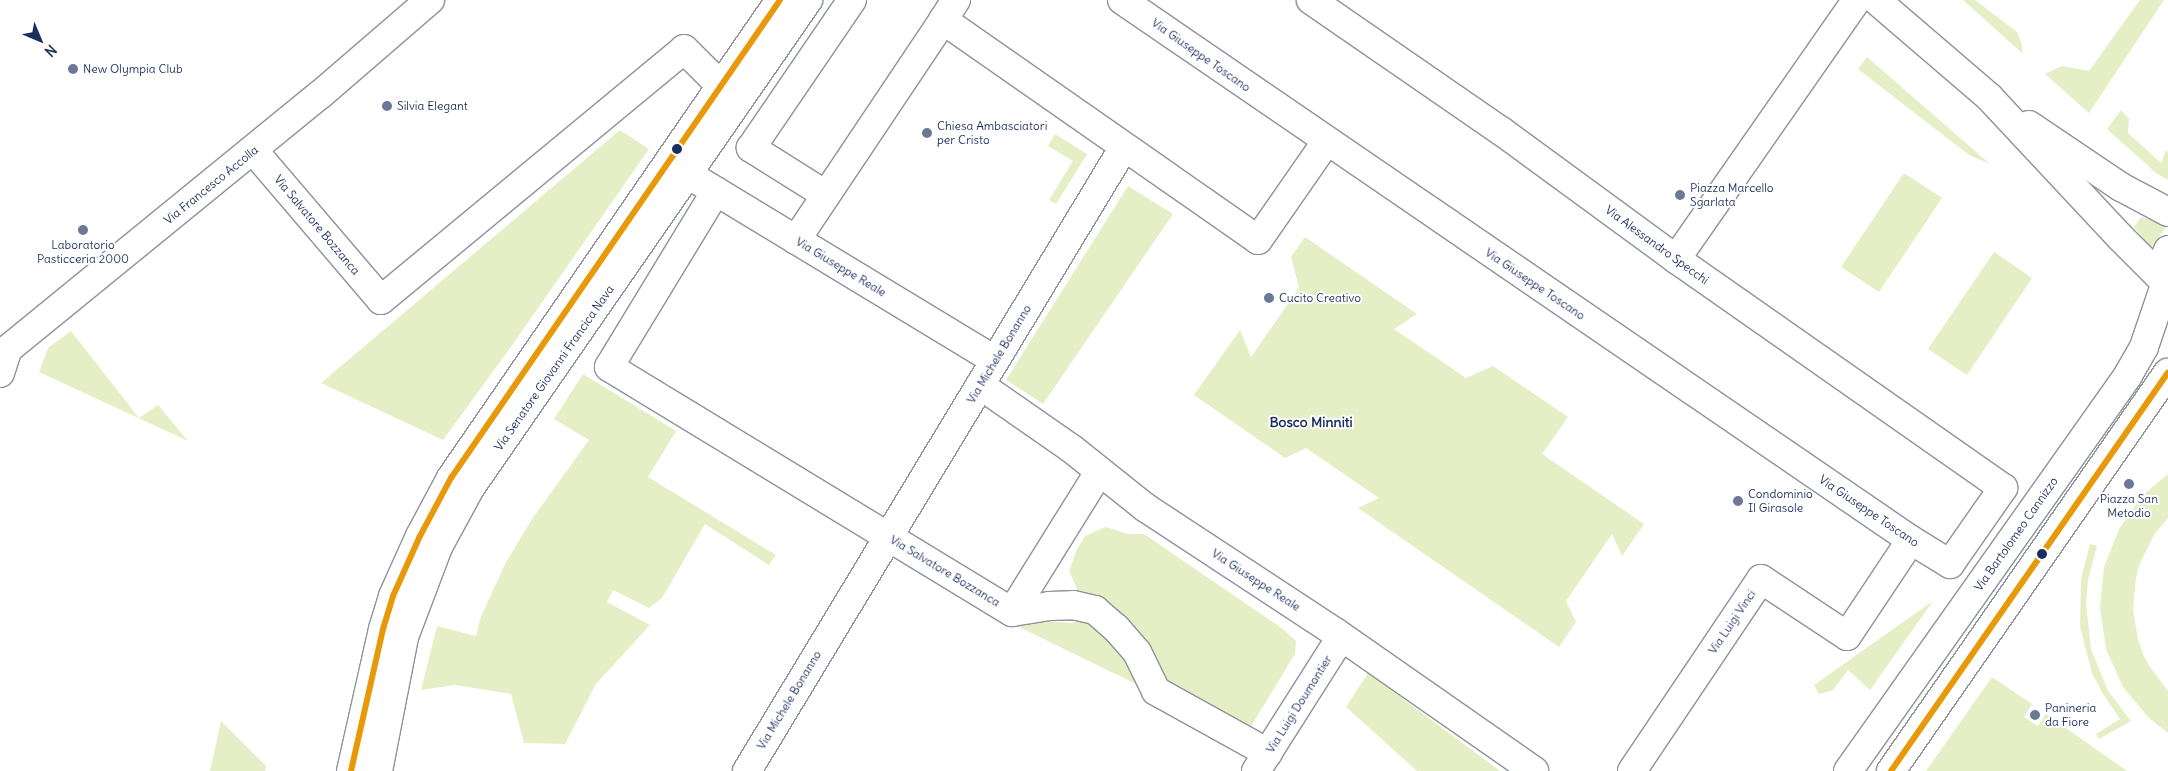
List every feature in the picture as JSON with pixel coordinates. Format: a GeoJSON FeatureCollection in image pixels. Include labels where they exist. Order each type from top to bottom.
{"type":"FeatureCollection","features":[{"type":"Feature","properties":{"kind":"street","name":"Via Francesco Accolla"},"geometry":{"type":"LineString","coordinates":[[0,373],[8,349],[253,150],[430,0]]}},
{"type":"Feature","properties":{"kind":"street","name":"Via Senatore Giovanni Francica Nava"},"geometry":{"type":"LineString","coordinates":[[351,771],[383,629],[394,596],[420,536],[447,486],[780,0]]}},
{"type":"Feature","properties":{"kind":"street","name":"Via Senatore Giovanni Francica Nava"},"geometry":{"type":"LineString","coordinates":[[378,771],[404,636],[438,547],[470,488],[808,0]]}},
{"type":"Feature","properties":{"kind":"street"},"geometry":{"type":"LineString","coordinates":[[826,195],[750,148],[852,0]]}},
{"type":"Feature","properties":{"kind":"street","name":"Via Giuseppe Toscano"},"geometry":{"type":"LineString","coordinates":[[1122,0],[1326,142],[1911,540],[1950,564]]}},
{"type":"Feature","properties":{"kind":"street","name":"Via Alessandro Specchi"},"geometry":{"type":"LineString","coordinates":[[1312,0],[1501,131],[1676,259],[2004,488],[1950,564]]}},
{"type":"Feature","properties":{"kind":"street"},"geometry":{"type":"LineString","coordinates":[[1676,259],[1857,0]]}},
{"type":"Feature","properties":{"kind":"street"},"geometry":{"type":"LineString","coordinates":[[1886,7],[1989,97],[2165,287]]}},
{"type":"Feature","properties":{"kind":"street"},"geometry":{"type":"LineString","coordinates":[[796,240],[950,10],[1124,147],[1258,240],[1326,142]]}},
{"type":"Feature","properties":{"kind":"street","name":"Via Salvatore Bozzanca"},"geometry":{"type":"LineString","coordinates":[[253,150],[381,300],[684,50],[721,86]]}},
{"type":"Feature","properties":{"kind":"street"},"geometry":{"type":"LineString","coordinates":[[1989,97],[2121,187],[2168,212]]}},
{"type":"Feature","properties":{"kind":"street","name":"Via Michele Bonanno"},"geometry":{"type":"LineString","coordinates":[[747,771],[1124,147]]}},
{"type":"Feature","properties":{"kind":"street","name":"Via Giuseppe Reale"},"geometry":{"type":"LineString","coordinates":[[688,173],[995,360]]}},
{"type":"Feature","properties":{"kind":"street","name":"Via Salvatore Bozzanca"},"geometry":{"type":"LineString","coordinates":[[716,191],[609,367],[1012,612],[1057,606],[1073,606],[1095,610],[1116,628],[1137,652],[1156,692],[1262,762]]}},
{"type":"Feature","properties":{"kind":"street","name":"Via Bartolomeo Cannizzo"},"geometry":{"type":"LineString","coordinates":[[1848,771],[2128,375],[2144,347],[2165,287],[2162,265],[2168,250]]}},
{"type":"Feature","properties":{"kind":"street"},"geometry":{"type":"LineString","coordinates":[[1890,771],[2168,373]]}},
{"type":"Feature","properties":{"kind":"street","name":"Via Giuseppe Reale"},"geometry":{"type":"LineString","coordinates":[[980,385],[1072,449],[1146,508],[1342,637],[1534,771]]}},
{"type":"Feature","properties":{"kind":"street"},"geometry":{"type":"LineString","coordinates":[[1012,612],[1099,472]]}},
{"type":"Feature","properties":{"kind":"street","name":"Via Luigi Vinci"},"geometry":{"type":"LineString","coordinates":[[1632,771],[1761,579],[1846,636],[1911,540]]}},
{"type":"Feature","properties":{"kind":"street","name":"Via Luigi Doumontier"},"geometry":{"type":"LineString","coordinates":[[1262,762],[1342,637]]}},
{"type":"Feature","properties":{"kind":"green space"},"geometry":{"type":"Polygon","coordinates":[[[1963,0],[1975,0],[2017,32],[2022,45],[2022,53],[1963,0]]]}},
{"type":"Feature","properties":{"kind":"green space"},"geometry":{"type":"Polygon","coordinates":[[[2140,0],[2164,0],[2089,113],[2045,74],[2062,66],[2089,71],[2140,0]]]}},
{"type":"Feature","properties":{"kind":"green space"},"geometry":{"type":"Polygon","coordinates":[[[1867,57],[1990,164],[1969,155],[1858,69],[1867,57]]]}},
{"type":"Feature","properties":{"kind":"green space"},"geometry":{"type":"Polygon","coordinates":[[[2121,110],[2129,119],[2128,133],[2161,163],[2166,150],[2168,152],[2168,180],[2156,173],[2107,129],[2121,110]]]}},
{"type":"Feature","properties":{"kind":"green space"},"geometry":{"type":"Polygon","coordinates":[[[620,130],[649,149],[515,341],[443,440],[321,383],[620,130]]]}},
{"type":"Feature","properties":{"kind":"green space"},"geometry":{"type":"Polygon","coordinates":[[[1055,134],[1087,154],[1056,204],[1049,200],[1073,161],[1048,146],[1055,134]]]}},
{"type":"Feature","properties":{"kind":"green space"},"geometry":{"type":"Polygon","coordinates":[[[1904,173],[1942,198],[1879,292],[1841,267],[1904,173]]]}},
{"type":"Feature","properties":{"kind":"green space"},"geometry":{"type":"Polygon","coordinates":[[[1128,186],[1173,214],[1043,404],[1006,380],[1128,186]]]}},
{"type":"Feature","properties":{"kind":"green space"},"geometry":{"type":"Polygon","coordinates":[[[2141,217],[2168,225],[2153,244],[2150,253],[2143,238],[2134,227],[2141,217]]]}},
{"type":"Feature","properties":{"kind":"green space"},"geometry":{"type":"Polygon","coordinates":[[[1305,237],[1417,314],[1394,329],[1466,378],[1493,366],[1568,417],[1542,454],[1644,524],[1622,556],[1612,534],[1566,601],[1576,622],[1559,647],[1358,508],[1379,498],[1306,448],[1285,458],[1194,395],[1240,330],[1251,357],[1299,288],[1291,257],[1305,237]]]}},
{"type":"Feature","properties":{"kind":"green space"},"geometry":{"type":"Polygon","coordinates":[[[1994,252],[2032,278],[1967,375],[1928,349],[1994,252]]]}},
{"type":"Feature","properties":{"kind":"green space"},"geometry":{"type":"Polygon","coordinates":[[[71,331],[139,418],[158,405],[188,441],[39,372],[48,348],[71,331]]]}},
{"type":"Feature","properties":{"kind":"green space"},"geometry":{"type":"Polygon","coordinates":[[[583,374],[676,431],[648,477],[776,555],[769,565],[705,524],[662,598],[649,608],[613,590],[607,602],[650,625],[596,684],[565,744],[524,743],[511,694],[455,685],[421,690],[437,626],[476,636],[480,619],[505,564],[532,519],[589,440],[554,419],[583,374]]]}},
{"type":"Feature","properties":{"kind":"green space"},"geometry":{"type":"Polygon","coordinates":[[[2168,474],[2168,518],[2154,535],[2140,563],[2136,578],[2133,609],[2138,639],[2143,654],[2168,691],[2168,733],[2149,718],[2123,687],[2106,649],[2100,608],[2104,567],[2119,529],[2143,495],[2168,474]]]}},
{"type":"Feature","properties":{"kind":"green space"},"geometry":{"type":"Polygon","coordinates":[[[1106,527],[1128,534],[1144,534],[1283,629],[1296,641],[1295,654],[1250,728],[1177,692],[1078,591],[1069,571],[1076,551],[1085,536],[1106,527]]]}},
{"type":"Feature","properties":{"kind":"green space"},"geometry":{"type":"Polygon","coordinates":[[[2090,544],[2097,546],[2088,580],[2086,603],[2091,649],[2108,691],[2131,721],[2099,739],[2096,734],[2120,719],[2103,694],[2092,673],[2080,627],[2081,579],[2090,544]]]}},
{"type":"Feature","properties":{"kind":"green space"},"geometry":{"type":"Polygon","coordinates":[[[1933,601],[1870,690],[1848,670],[1833,690],[1819,694],[1814,685],[1933,601]]]}},
{"type":"Feature","properties":{"kind":"green space"},"geometry":{"type":"Polygon","coordinates":[[[1094,618],[1113,633],[1138,685],[1015,625],[1036,620],[1071,623],[1094,618]]]}},
{"type":"Feature","properties":{"kind":"green space"},"geometry":{"type":"Polygon","coordinates":[[[1368,673],[1500,771],[1417,771],[1346,707],[1368,673]]]}},
{"type":"Feature","properties":{"kind":"green space"},"geometry":{"type":"Polygon","coordinates":[[[1992,677],[2032,704],[2024,717],[2038,726],[2046,714],[2127,771],[1926,771],[1992,677]]]}},
{"type":"Feature","properties":{"kind":"green space"},"geometry":{"type":"Polygon","coordinates":[[[221,721],[266,766],[265,771],[210,771],[221,721]]]}},
{"type":"Feature","properties":{"kind":"transit line"},"geometry":{"type":"LineString","coordinates":[[351,771],[383,629],[393,596],[420,536],[451,478],[780,0]]}},
{"type":"Feature","properties":{"kind":"transit line"},"geometry":{"type":"LineString","coordinates":[[1891,771],[2168,373]]}},
{"type":"Feature","properties":{"kind":"place","name":"New Olympia Club"},"geometry":{"type":"Point","coordinates":[73,69]}},
{"type":"Feature","properties":{"kind":"place","name":"Silvia Elegant"},"geometry":{"type":"Point","coordinates":[387,106]}},
{"type":"Feature","properties":{"kind":"place","name":"Chiesa Ambasciatori per Cristo"},"geometry":{"type":"Point","coordinates":[927,133]}},
{"type":"Feature","properties":{"kind":"place","name":"Piazza Marcello Sgarlata"},"geometry":{"type":"Point","coordinates":[1680,195]}},
{"type":"Feature","properties":{"kind":"place","name":"Laboratorio Pasticceria 2000"},"geometry":{"type":"Point","coordinates":[83,230]}},
{"type":"Feature","properties":{"kind":"place","name":"Cucito Creativo"},"geometry":{"type":"Point","coordinates":[1269,298]}},
{"type":"Feature","properties":{"kind":"place","name":"Piazza San Metodio"},"geometry":{"type":"Point","coordinates":[2129,484]}},
{"type":"Feature","properties":{"kind":"place","name":"Condominio Il Girasole"},"geometry":{"type":"Point","coordinates":[1738,501]}},
{"type":"Feature","properties":{"kind":"place","name":"Panineria da Fiore"},"geometry":{"type":"Point","coordinates":[2035,715]}},
{"type":"Feature","properties":{"kind":"district","name":"Bosco Minniti"},"geometry":{"type":"Point","coordinates":[1311,422]}}]}
